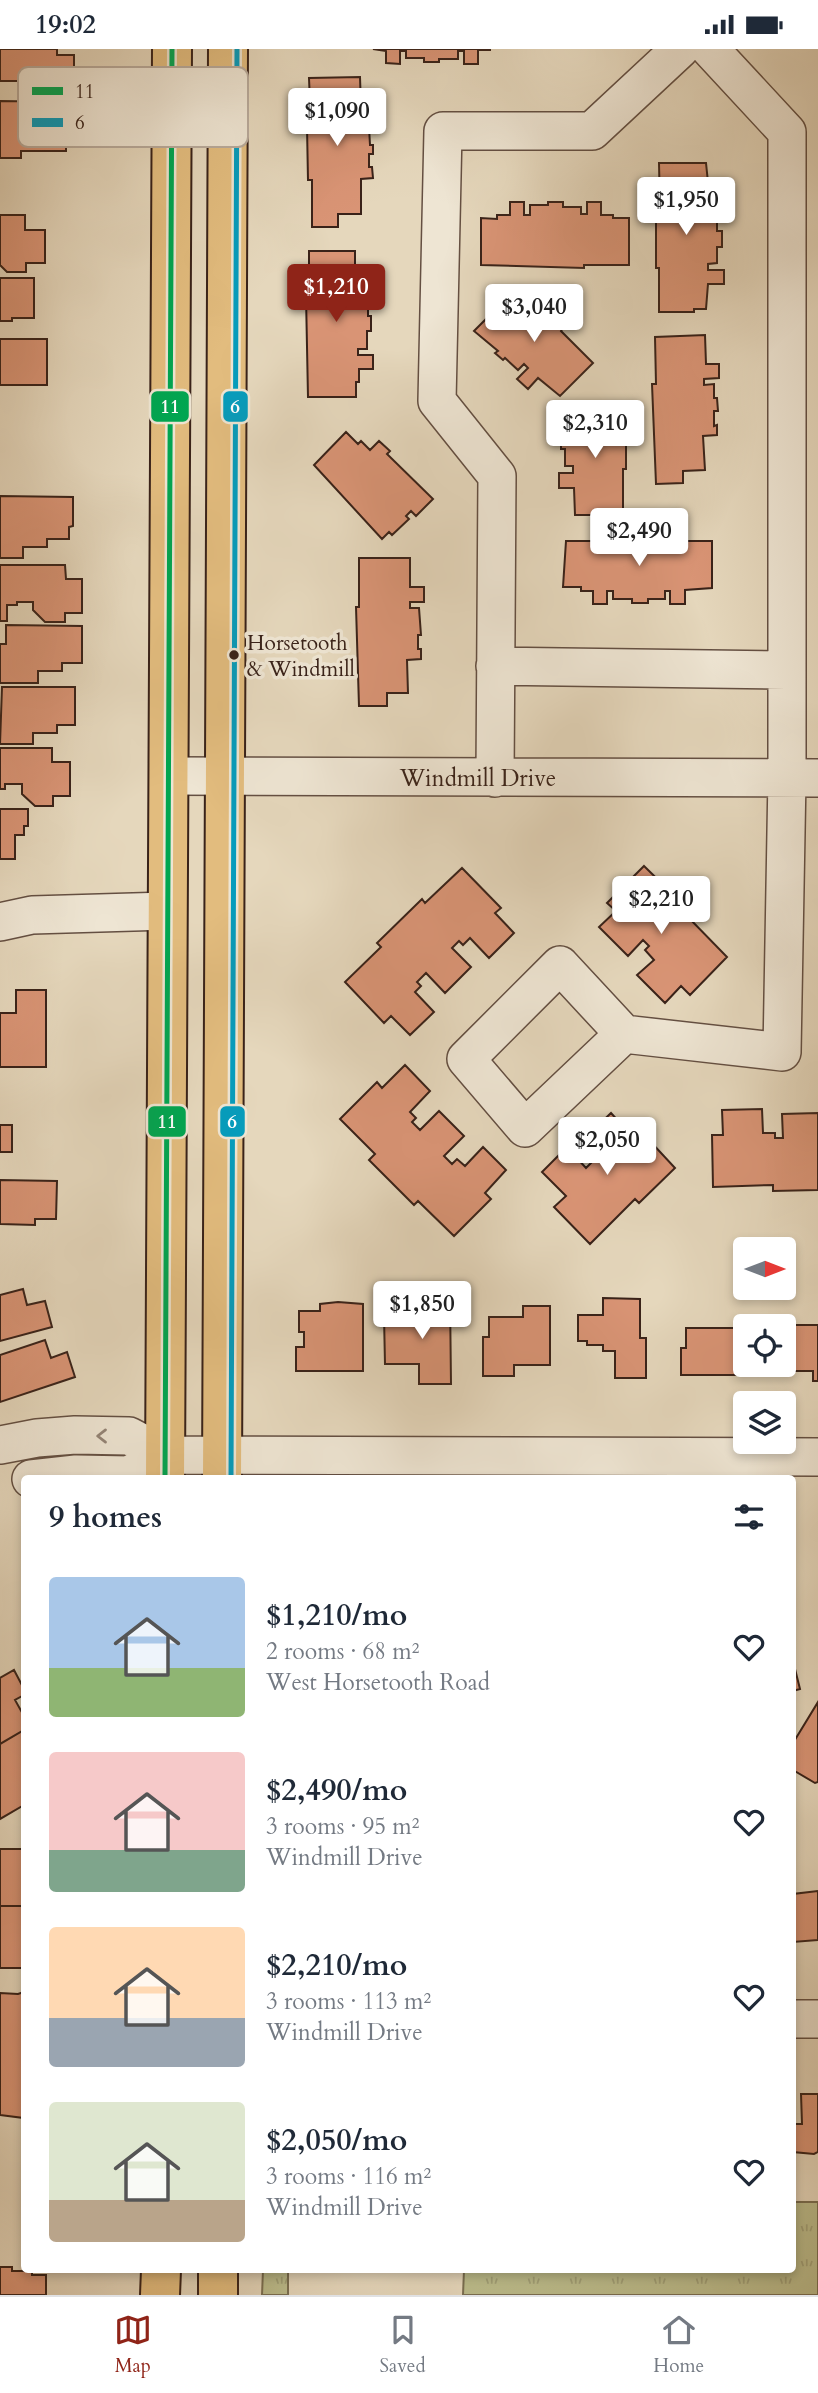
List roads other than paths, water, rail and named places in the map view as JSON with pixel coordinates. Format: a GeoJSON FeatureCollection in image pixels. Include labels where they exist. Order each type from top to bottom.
{"type":"FeatureCollection","features":[{"type":"Feature","properties":{"kind":"main road"},"geometry":{"type":"LineString","coordinates":[[173,49],[173,67]]}},
{"type":"Feature","properties":{"kind":"main road"},"geometry":{"type":"LineString","coordinates":[[228,49],[228,67]]}},
{"type":"Feature","properties":{"kind":"main road"},"geometry":{"type":"LineString","coordinates":[[165,1467],[172,147]]}},
{"type":"Feature","properties":{"kind":"main road"},"geometry":{"type":"LineString","coordinates":[[222,1467],[228,147]]}},
{"type":"Feature","properties":{"kind":"main road"},"geometry":{"type":"LineString","coordinates":[[160,2295],[161,2273]]}},
{"type":"Feature","properties":{"kind":"main road"},"geometry":{"type":"LineString","coordinates":[[218,2273],[218,2295]]}},
{"type":"Feature","properties":{"kind":"street"},"geometry":{"type":"LineString","coordinates":[[495,778],[496,476],[437,401],[443,131],[592,131],[680,49]]}},
{"type":"Feature","properties":{"kind":"street"},"geometry":{"type":"LineString","coordinates":[[624,1034],[782,1052],[802,778],[787,670],[787,132],[710,49]]}},
{"type":"Feature","properties":{"kind":"street"},"geometry":{"type":"LineString","coordinates":[[495,666],[787,670]]}},
{"type":"Feature","properties":{"kind":"street","name":"Windmill Drive"},"geometry":{"type":"LineString","coordinates":[[169,776],[802,778]]}},
{"type":"Feature","properties":{"kind":"street"},"geometry":{"type":"LineString","coordinates":[[0,922],[32,915],[167,911]]}},
{"type":"Feature","properties":{"kind":"street"},"geometry":{"type":"LineString","coordinates":[[0,1445],[75,1435],[129,1436],[165,1467]]}},
{"type":"Feature","properties":{"kind":"street"},"geometry":{"type":"LineString","coordinates":[[67,1475],[129,1475],[165,1467],[818,1458]]}},
{"type":"Feature","properties":{"kind":"street"},"geometry":{"type":"LineString","coordinates":[[0,1485],[21,1481]]}},
{"type":"Feature","properties":{"kind":"street"},"geometry":{"type":"LineString","coordinates":[[796,2019],[818,2019]]}},
{"type":"Feature","properties":{"kind":"place","name":"Horsetooth & Windmill"},"geometry":{"type":"Point","coordinates":[234,655]}}]}
